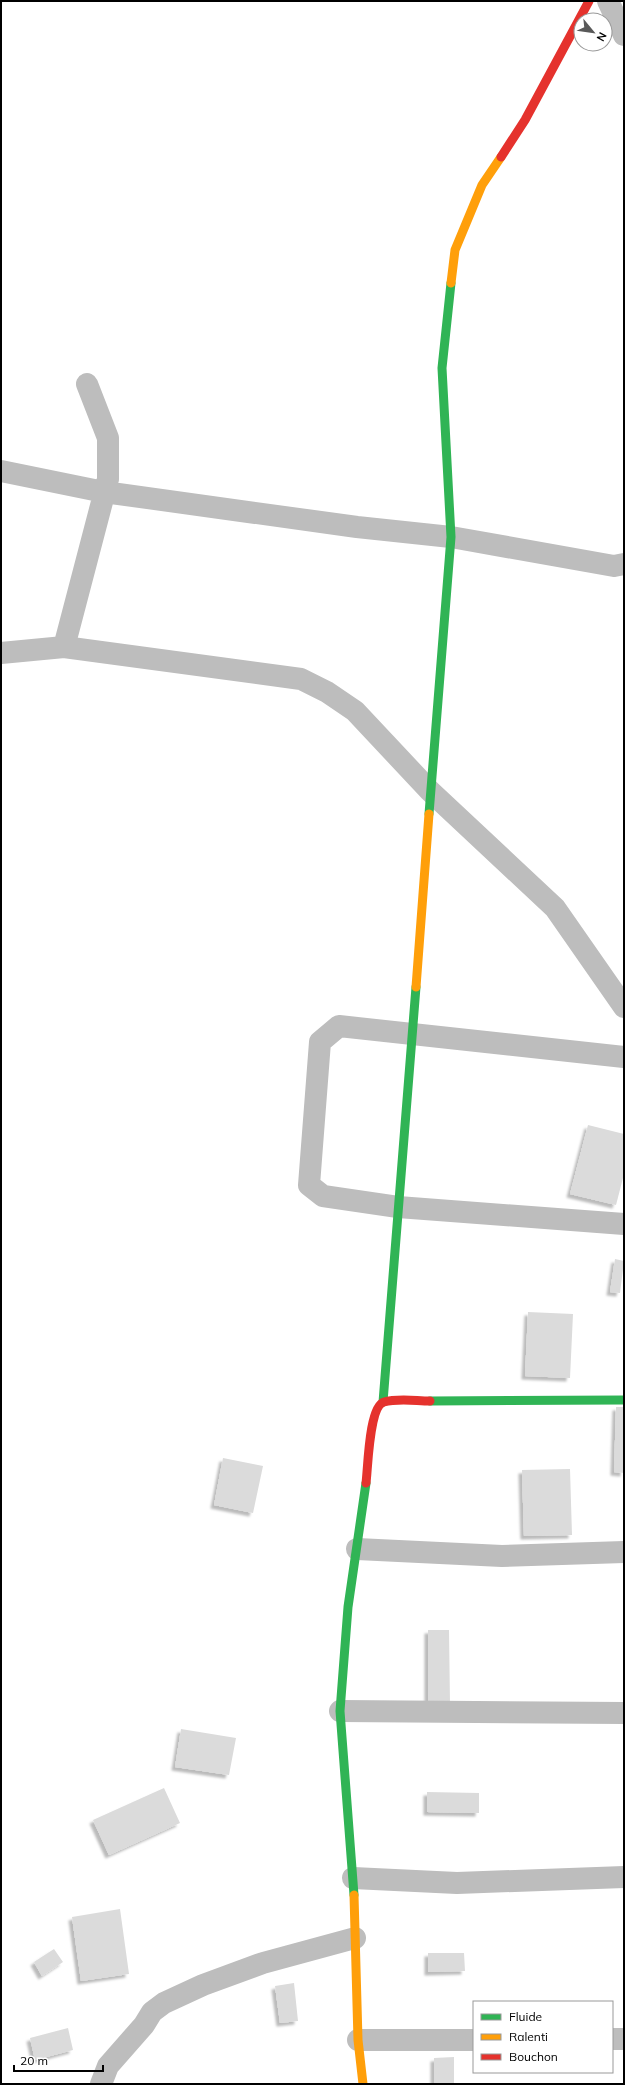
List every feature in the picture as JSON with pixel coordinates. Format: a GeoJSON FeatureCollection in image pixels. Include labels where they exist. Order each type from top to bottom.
{"type":"FeatureCollection","features":[{"type":"Feature","properties":{"kind":"street"},"geometry":{"type":"LineString","coordinates":[[383,1402],[451,537],[442,368],[455,250],[482,185],[525,120],[589,1]]}},
{"type":"Feature","properties":{"kind":"street"},"geometry":{"type":"LineString","coordinates":[[608,1],[624,35]]}},
{"type":"Feature","properties":{"kind":"street"},"geometry":{"type":"LineString","coordinates":[[64,646],[108,479],[108,438],[87,384]]}},
{"type":"Feature","properties":{"kind":"street"},"geometry":{"type":"LineString","coordinates":[[1,471],[104,492],[357,527],[451,537],[614,566],[624,564]]}},
{"type":"Feature","properties":{"kind":"street"},"geometry":{"type":"LineString","coordinates":[[1,653],[64,646],[301,679],[327,692],[355,711],[430,791],[554,908],[624,1007]]}},
{"type":"Feature","properties":{"kind":"street"},"geometry":{"type":"LineString","coordinates":[[624,1056],[339,1026],[320,1042],[308,1184],[323,1196],[398,1207],[624,1224]]}},
{"type":"Feature","properties":{"kind":"street"},"geometry":{"type":"LineString","coordinates":[[363,2084],[358,2040],[353,1878],[340,1711],[348,1607],[366,1496],[372,1418],[378,1406],[383,1402],[437,1399],[518,1402],[624,1400]]}},
{"type":"Feature","properties":{"kind":"street"},"geometry":{"type":"LineString","coordinates":[[357,1549],[502,1556],[624,1552]]}},
{"type":"Feature","properties":{"kind":"street"},"geometry":{"type":"LineString","coordinates":[[340,1711],[624,1713]]}},
{"type":"Feature","properties":{"kind":"street"},"geometry":{"type":"LineString","coordinates":[[353,1878],[456,1883],[624,1877]]}},
{"type":"Feature","properties":{"kind":"street"},"geometry":{"type":"LineString","coordinates":[[100,2084],[108,2066],[144,2025],[152,2012],[164,2003],[203,1985],[263,1963],[355,1938]]}},
{"type":"Feature","properties":{"kind":"street"},"geometry":{"type":"LineString","coordinates":[[613,2039],[624,2039]]}},
{"type":"Feature","properties":{"kind":"street"},"geometry":{"type":"LineString","coordinates":[[358,2040],[473,2040]]}},
{"type":"Feature","properties":{"kind":"building"},"geometry":{"type":"Polygon","coordinates":[[[588,1125],[624,1134],[624,1174],[616,1205],[570,1194],[588,1125]]]}},
{"type":"Feature","properties":{"kind":"building"},"geometry":{"type":"Polygon","coordinates":[[[615,1259],[624,1261],[620,1293],[610,1292],[615,1259]]]}},
{"type":"Feature","properties":{"kind":"building"},"geometry":{"type":"Polygon","coordinates":[[[528,1312],[573,1314],[570,1378],[525,1376],[528,1312]]]}},
{"type":"Feature","properties":{"kind":"building"},"geometry":{"type":"Polygon","coordinates":[[[616,1407],[624,1407],[624,1473],[614,1472],[616,1407]]]}},
{"type":"Feature","properties":{"kind":"building"},"geometry":{"type":"Polygon","coordinates":[[[223,1458],[263,1466],[253,1513],[214,1505],[223,1458]]]}},
{"type":"Feature","properties":{"kind":"building"},"geometry":{"type":"Polygon","coordinates":[[[570,1469],[572,1535],[524,1536],[522,1470],[570,1469]]]}},
{"type":"Feature","properties":{"kind":"building"},"geometry":{"type":"Polygon","coordinates":[[[428,1630],[449,1630],[450,1704],[428,1704],[428,1630]]]}},
{"type":"Feature","properties":{"kind":"building"},"geometry":{"type":"Polygon","coordinates":[[[181,1729],[236,1738],[229,1775],[175,1767],[181,1729]]]}},
{"type":"Feature","properties":{"kind":"building"},"geometry":{"type":"Polygon","coordinates":[[[164,1788],[180,1823],[109,1855],[93,1820],[164,1788]]]}},
{"type":"Feature","properties":{"kind":"building"},"geometry":{"type":"Polygon","coordinates":[[[427,1792],[479,1793],[479,1813],[427,1812],[427,1792]]]}},
{"type":"Feature","properties":{"kind":"building"},"geometry":{"type":"Polygon","coordinates":[[[120,1909],[129,1974],[81,1981],[72,1917],[120,1909]]]}},
{"type":"Feature","properties":{"kind":"building"},"geometry":{"type":"Polygon","coordinates":[[[54,1949],[63,1962],[42,1976],[34,1962],[54,1949]]]}},
{"type":"Feature","properties":{"kind":"building"},"geometry":{"type":"Polygon","coordinates":[[[428,1953],[464,1953],[465,1971],[428,1972],[428,1953]]]}},
{"type":"Feature","properties":{"kind":"building"},"geometry":{"type":"Polygon","coordinates":[[[294,1983],[298,2021],[280,2023],[275,1986],[294,1983]]]}},
{"type":"Feature","properties":{"kind":"building"},"geometry":{"type":"Polygon","coordinates":[[[68,2028],[73,2050],[35,2060],[30,2038],[68,2028]]]}},
{"type":"Feature","properties":{"kind":"building"},"geometry":{"type":"Polygon","coordinates":[[[454,2057],[454,2084],[434,2084],[434,2058],[454,2057]]]}},
{"type":"Feature","properties":{"kind":"traffic: fast"},"geometry":{"type":"LineString","coordinates":[[429,814],[451,537],[442,368],[451,283]]}},
{"type":"Feature","properties":{"kind":"traffic: fast"},"geometry":{"type":"LineString","coordinates":[[383,1402],[416,987]]}},
{"type":"Feature","properties":{"kind":"traffic: fast"},"geometry":{"type":"LineString","coordinates":[[430,1401],[624,1400]]}},
{"type":"Feature","properties":{"kind":"traffic: fast"},"geometry":{"type":"LineString","coordinates":[[354,1895],[340,1711],[348,1607],[366,1483]]}},
{"type":"Feature","properties":{"kind":"traffic: slow"},"geometry":{"type":"LineString","coordinates":[[451,283],[455,250],[482,185],[501,157]]}},
{"type":"Feature","properties":{"kind":"traffic: slow"},"geometry":{"type":"LineString","coordinates":[[416,987],[429,814]]}},
{"type":"Feature","properties":{"kind":"traffic: slow"},"geometry":{"type":"LineString","coordinates":[[354,1895],[358,2040],[363,2084]]}},
{"type":"Feature","properties":{"kind":"traffic: jam"},"geometry":{"type":"LineString","coordinates":[[501,157],[525,120],[589,1]]}},
{"type":"Feature","properties":{"kind":"traffic: jam"},"geometry":{"type":"LineString","coordinates":[[366,1483],[372,1425],[379,1406],[384,1402],[395,1400],[430,1401]]}}]}
